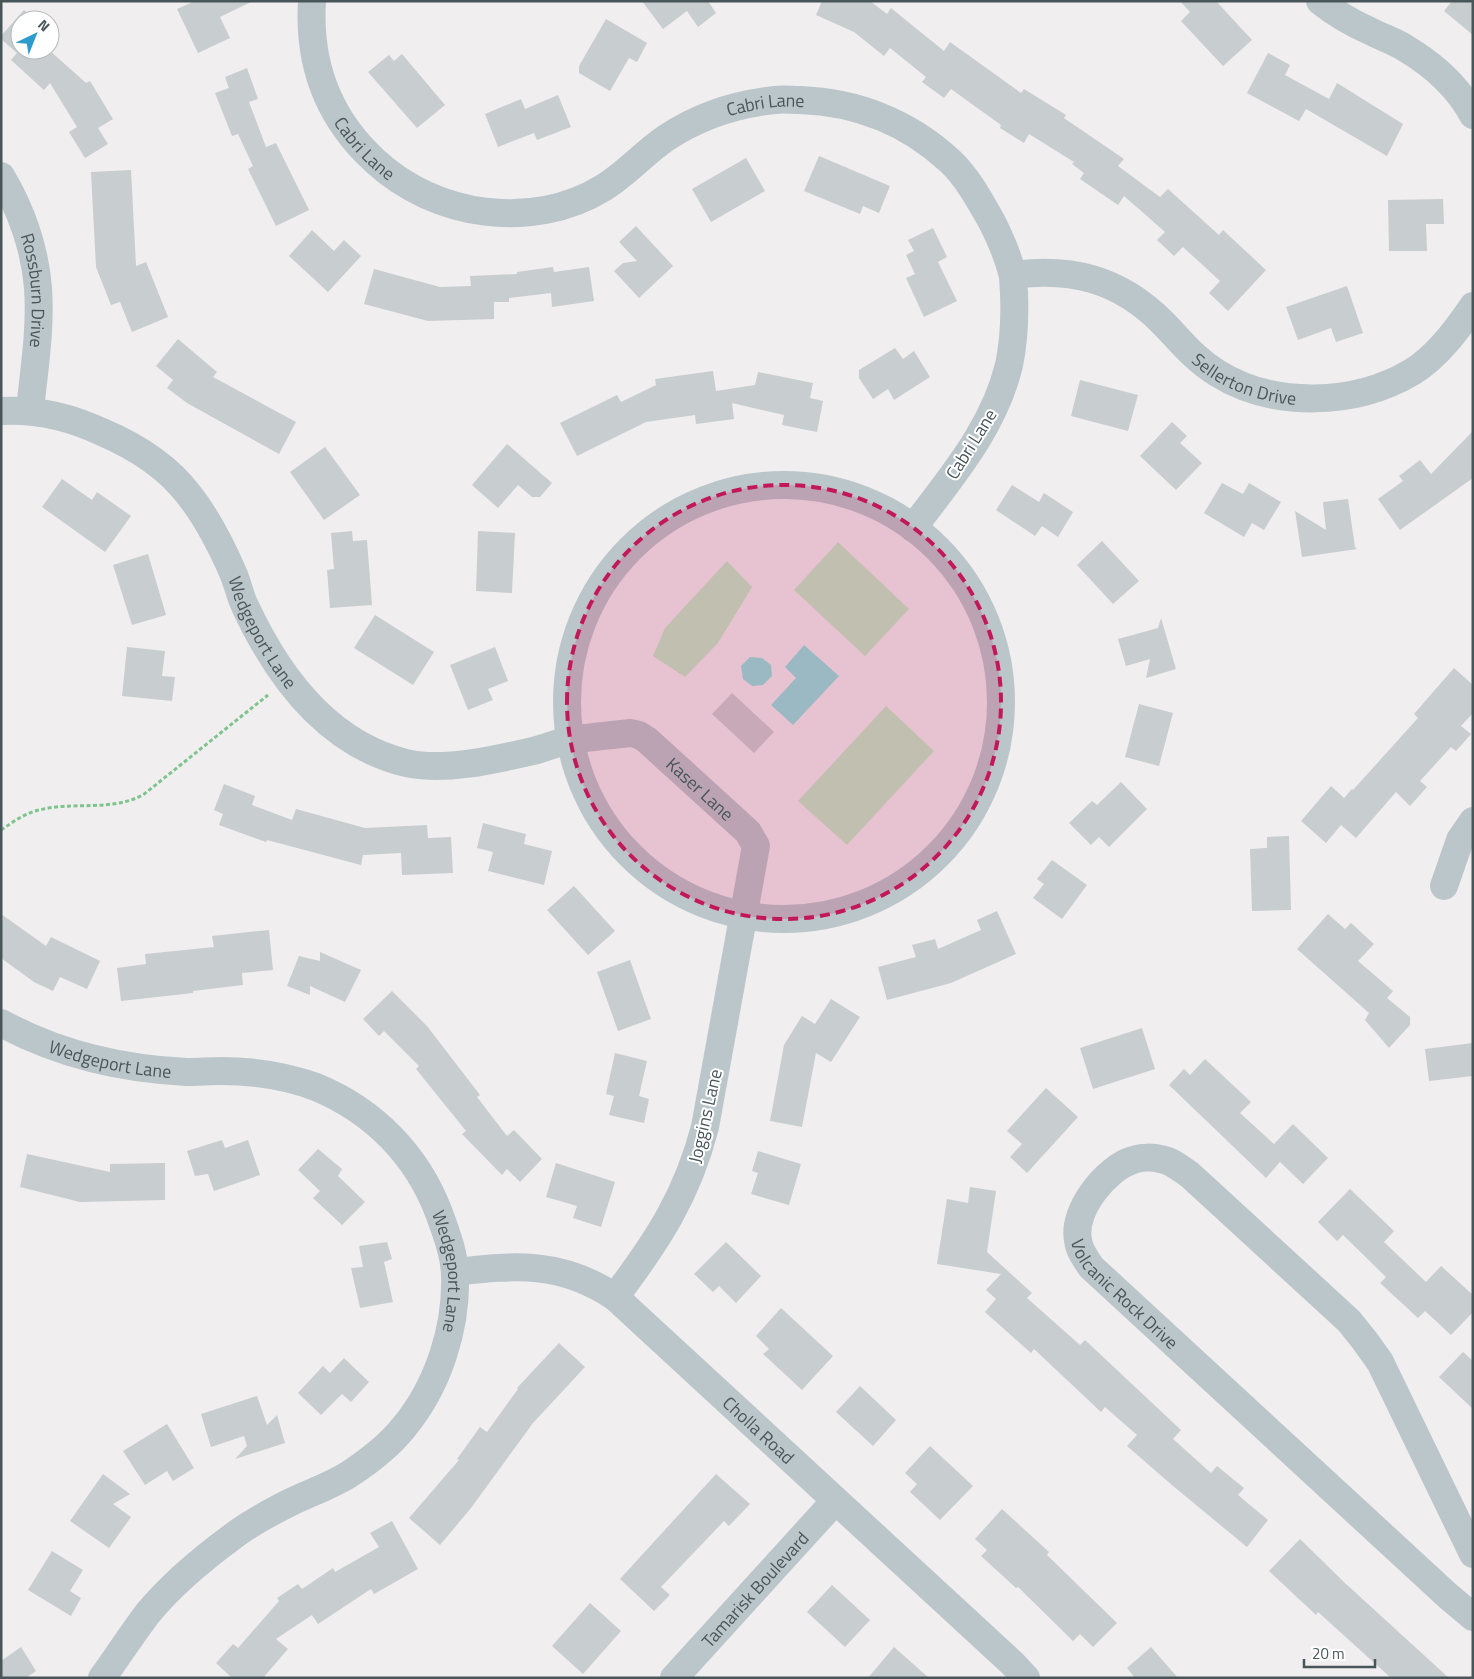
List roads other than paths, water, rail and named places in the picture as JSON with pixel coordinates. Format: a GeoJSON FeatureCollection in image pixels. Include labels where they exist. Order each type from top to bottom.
{"type":"FeatureCollection","features":[{"type":"Feature","properties":{"kind":"street","name":"Cabri Lane"},"geometry":{"type":"LineString","coordinates":[[312,1],[311,26],[313,46],[320,77],[330,104],[346,130],[362,150],[380,166],[401,180],[430,197],[469,210],[491,213],[531,212],[572,202],[604,187],[666,138],[698,120],[738,106],[778,100],[816,101],[861,109],[893,121],[926,142],[950,162],[965,178],[1000,237],[1013,275],[1014,334],[1002,390],[992,414],[964,461],[913,528]]}},
{"type":"Feature","properties":{"kind":"street"},"geometry":{"type":"LineString","coordinates":[[1320,1],[1354,23],[1405,48],[1418,57],[1450,83],[1473,115]]}},
{"type":"Feature","properties":{"kind":"street","name":"Rossburn Drive"},"geometry":{"type":"LineString","coordinates":[[1,176],[25,229],[34,259],[38,288],[38,326],[30,410]]}},
{"type":"Feature","properties":{"kind":"street","name":"Sellerton Drive"},"geometry":{"type":"LineString","coordinates":[[1013,275],[1053,272],[1083,276],[1108,285],[1146,308],[1162,322],[1188,351],[1218,374],[1256,390],[1298,399],[1350,395],[1392,382],[1412,372],[1438,350],[1453,334],[1473,306]]}},
{"type":"Feature","properties":{"kind":"street","name":"Wedgeport Lane"},"geometry":{"type":"LineString","coordinates":[[1,411],[30,410],[79,422],[131,446],[150,458],[178,482],[198,506],[222,548],[244,604],[277,666],[291,684],[328,723],[352,740],[376,752],[406,763],[432,766],[457,766],[538,750],[570,740]]}},
{"type":"Feature","properties":{"kind":"street"},"geometry":{"type":"LineString","coordinates":[[771,485],[816,487],[858,498],[896,517],[913,528],[935,546],[957,571],[977,602],[991,637],[1000,674],[1002,710],[997,748],[986,784],[969,817],[947,847],[920,873],[889,893],[855,909],[818,918],[781,920],[744,916],[708,906],[687,897],[647,871],[630,856],[600,818],[589,798],[579,776],[570,740],[566,704],[570,660],[583,618],[596,592],[617,562],[649,531],[667,518],[693,504],[728,492],[771,485]]}},
{"type":"Feature","properties":{"kind":"street","name":"Kaser Lane"},"geometry":{"type":"LineString","coordinates":[[570,740],[631,733],[638,735],[646,740],[748,832],[756,846],[744,916]]}},
{"type":"Feature","properties":{"kind":"street"},"geometry":{"type":"LineString","coordinates":[[1444,886],[1460,840],[1473,821]]}},
{"type":"Feature","properties":{"kind":"street","name":"Joggins Lane"},"geometry":{"type":"LineString","coordinates":[[615,1297],[653,1246],[683,1193],[696,1160],[705,1127],[744,916]]}},
{"type":"Feature","properties":{"kind":"street","name":"Wedgeport Lane"},"geometry":{"type":"LineString","coordinates":[[1,1023],[67,1052],[102,1060],[166,1070],[264,1074],[307,1084],[341,1099],[380,1126],[412,1160],[434,1199],[450,1248],[455,1272],[452,1314],[443,1354],[428,1390],[403,1429],[387,1446],[346,1476],[264,1517],[208,1554],[170,1589],[150,1611],[102,1678]]}},
{"type":"Feature","properties":{"kind":"street","name":"Volcanic Rock Drive"},"geometry":{"type":"LineString","coordinates":[[1473,1554],[1380,1362],[1349,1322],[1190,1175],[1175,1165],[1161,1159],[1133,1160],[1111,1173],[1100,1183],[1083,1208],[1077,1238],[1082,1253],[1091,1267],[1473,1617]]}},
{"type":"Feature","properties":{"kind":"street","name":"Cholla Road"},"geometry":{"type":"LineString","coordinates":[[455,1272],[510,1266],[532,1267],[578,1277],[599,1286],[615,1297],[1026,1678]]}},
{"type":"Feature","properties":{"kind":"street","name":"Tamarisk Boulevard"},"geometry":{"type":"LineString","coordinates":[[674,1678],[835,1501]]}},
{"type":"Feature","properties":{"kind":"water"},"geometry":{"type":"Polygon","coordinates":[[[804,645],[839,676],[793,725],[771,705],[796,678],[785,667],[804,645]]]}},
{"type":"Feature","properties":{"kind":"water"},"geometry":{"type":"Polygon","coordinates":[[[750,657],[762,658],[771,665],[772,676],[763,685],[752,686],[743,679],[741,666],[750,657]]]}}]}
